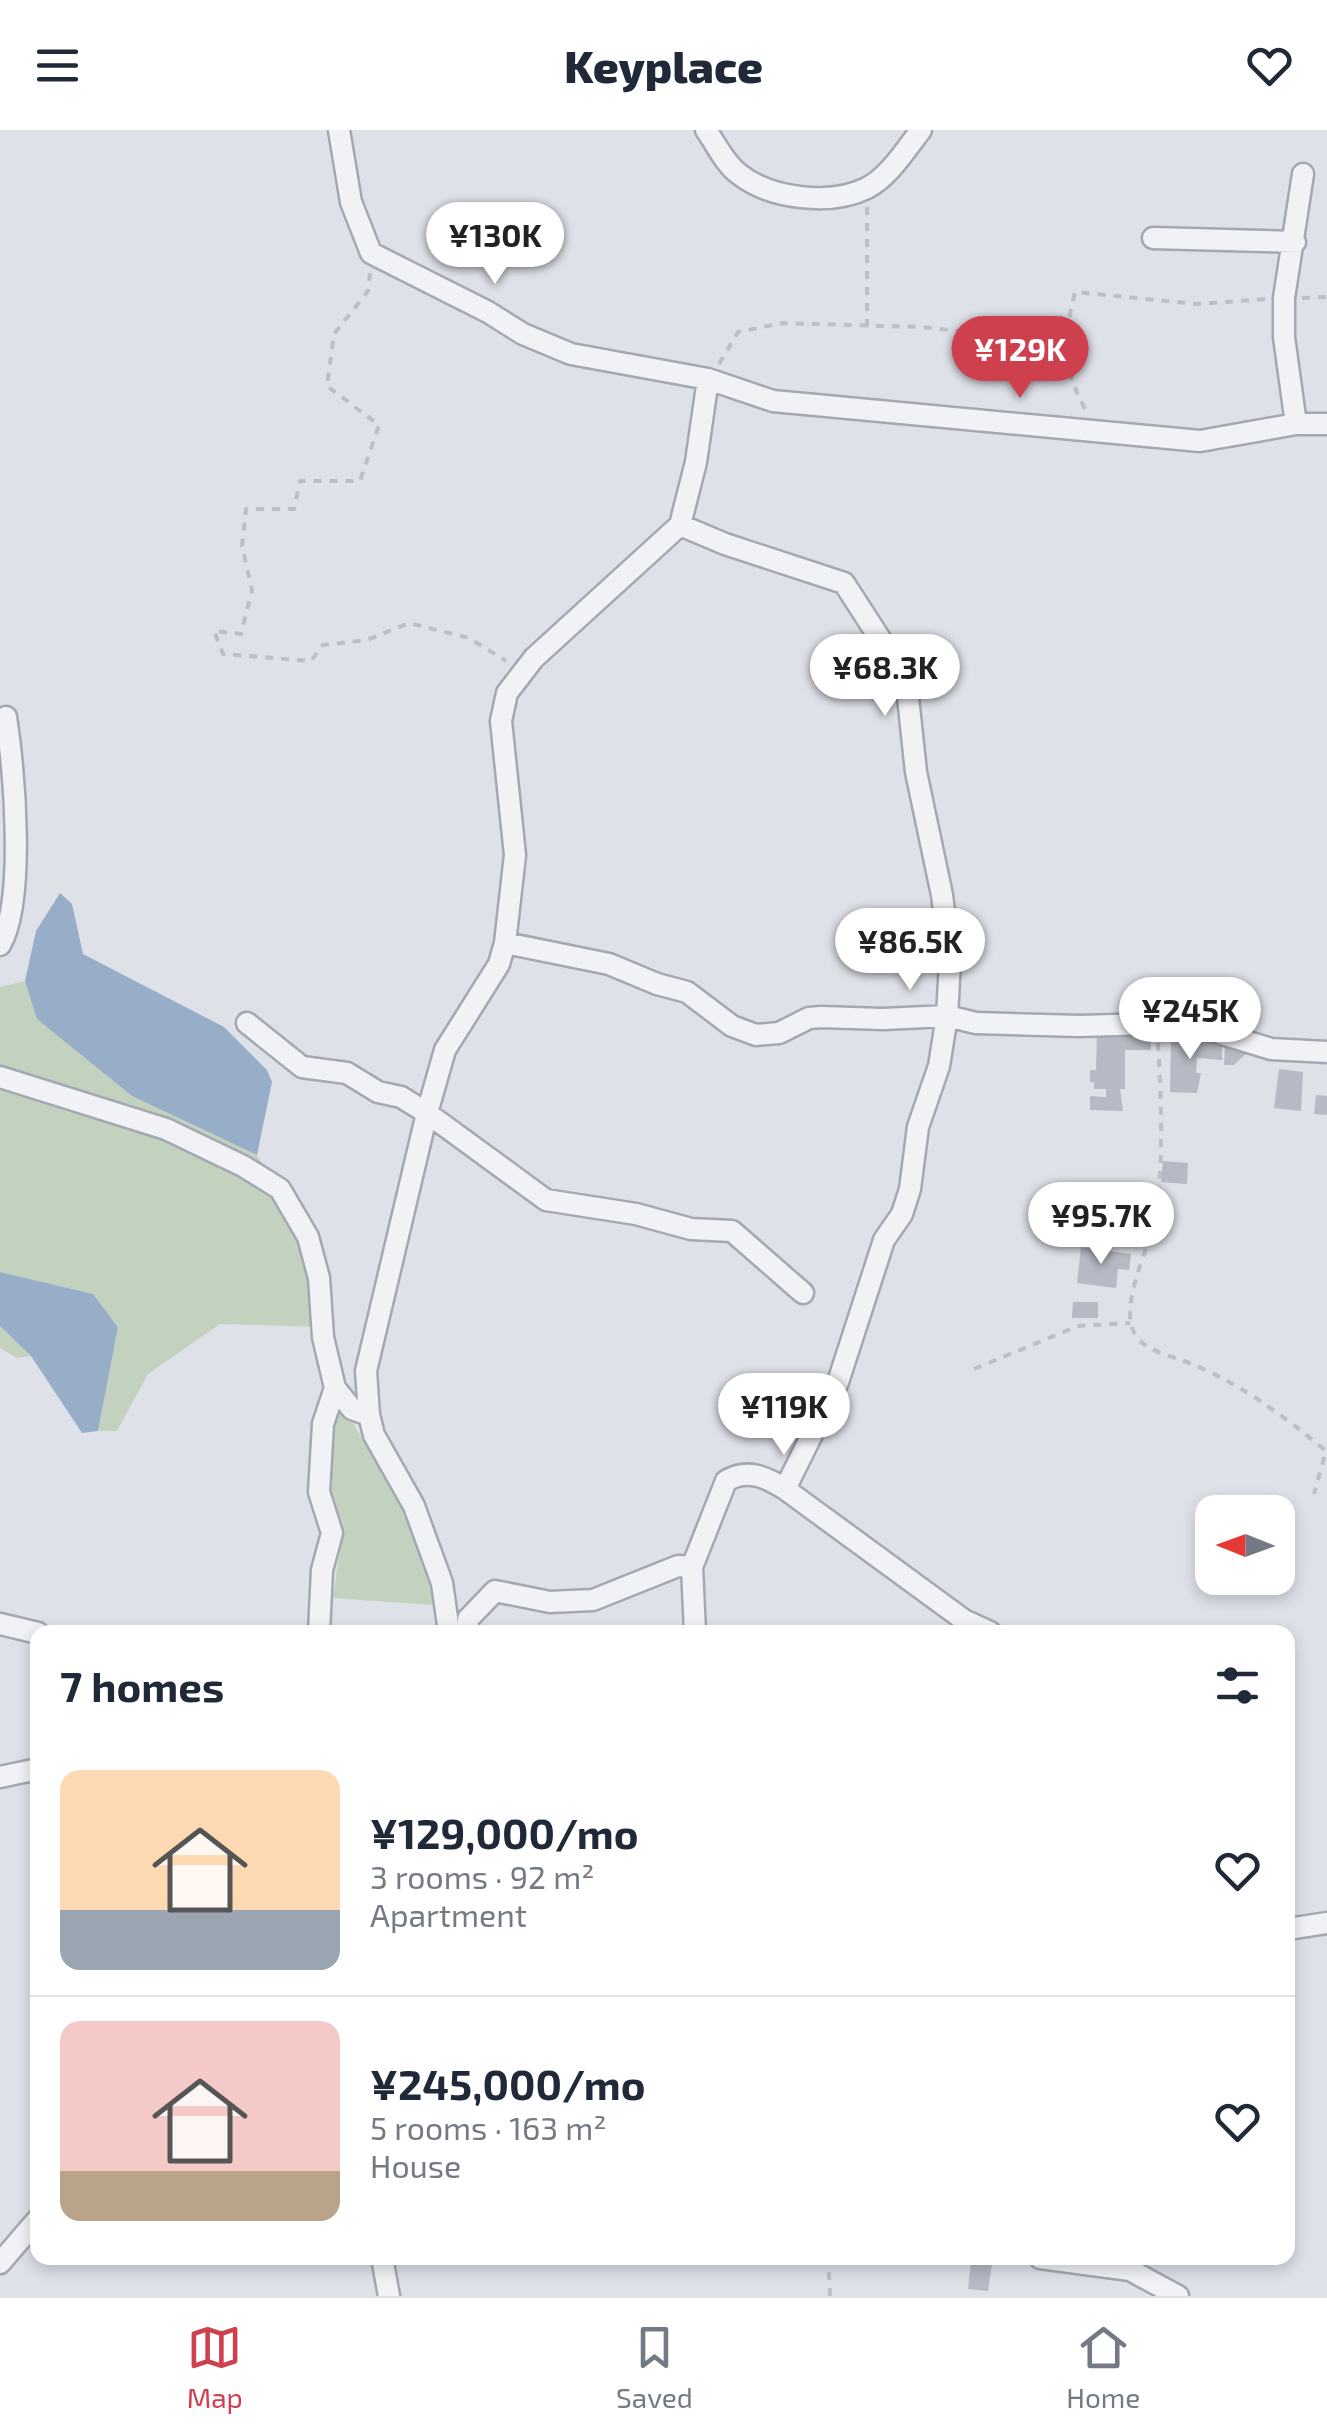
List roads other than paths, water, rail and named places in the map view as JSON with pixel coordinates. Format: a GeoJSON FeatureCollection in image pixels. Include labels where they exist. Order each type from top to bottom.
{"type":"FeatureCollection","features":[{"type":"Feature","properties":{"kind":"street"},"geometry":{"type":"LineString","coordinates":[[340,130],[351,202],[371,253],[524,334],[571,354],[708,379],[774,402],[1096,433],[1200,441],[1296,424],[1327,424]]}},
{"type":"Feature","properties":{"kind":"street"},"geometry":{"type":"LineString","coordinates":[[706,130],[738,174],[788,196],[816,200],[867,188],[888,170],[921,130]]}},
{"type":"Feature","properties":{"kind":"street"},"geometry":{"type":"LineString","coordinates":[[1296,424],[1284,337],[1284,298],[1304,174]]}},
{"type":"Feature","properties":{"kind":"street"},"geometry":{"type":"LineString","coordinates":[[1154,238],[1295,242]]}},
{"type":"Feature","properties":{"kind":"street"},"geometry":{"type":"LineString","coordinates":[[448,1625],[442,1583],[420,1521],[374,1436],[366,1371],[445,1050],[499,964],[505,943],[515,854],[501,721],[508,693],[534,658],[680,525],[696,462],[708,379]]}},
{"type":"Feature","properties":{"kind":"street"},"geometry":{"type":"LineString","coordinates":[[680,525],[724,544],[844,583],[906,679],[916,772],[942,895],[950,962],[947,1016],[938,1066],[918,1128],[910,1190],[902,1214],[884,1240],[838,1382],[785,1488]]}},
{"type":"Feature","properties":{"kind":"street"},"geometry":{"type":"LineString","coordinates":[[0,945],[13,908],[15,774],[6,717]]}},
{"type":"Feature","properties":{"kind":"street"},"geometry":{"type":"LineString","coordinates":[[505,943],[609,964],[687,992],[732,1026],[756,1035],[779,1033],[809,1018],[883,1020],[947,1016],[976,1023],[1079,1026],[1186,1022],[1271,1049],[1327,1052]]}},
{"type":"Feature","properties":{"kind":"street"},"geometry":{"type":"LineString","coordinates":[[247,1023],[302,1067],[347,1073],[378,1092],[401,1097],[427,1112],[546,1200],[636,1214],[691,1229],[732,1231],[803,1293]]}},
{"type":"Feature","properties":{"kind":"street"},"geometry":{"type":"LineString","coordinates":[[0,1078],[166,1129],[243,1166],[280,1189],[308,1236],[319,1278],[323,1337],[335,1388],[352,1409],[369,1415]]}},
{"type":"Feature","properties":{"kind":"street"},"geometry":{"type":"LineString","coordinates":[[319,1625],[322,1570],[332,1534],[319,1492],[323,1424],[335,1388]]}},
{"type":"Feature","properties":{"kind":"street"},"geometry":{"type":"LineString","coordinates":[[694,1625],[692,1567],[726,1481],[736,1475],[751,1474],[766,1476],[785,1488],[975,1625]]}},
{"type":"Feature","properties":{"kind":"street"},"geometry":{"type":"LineString","coordinates":[[468,1625],[468,1619],[495,1591],[550,1602],[593,1600],[678,1566],[692,1567]]}},
{"type":"Feature","properties":{"kind":"street"},"geometry":{"type":"LineString","coordinates":[[0,1624],[30,1630]]}},
{"type":"Feature","properties":{"kind":"street"},"geometry":{"type":"LineString","coordinates":[[0,1777],[30,1771]]}},
{"type":"Feature","properties":{"kind":"street"},"geometry":{"type":"LineString","coordinates":[[1295,1928],[1327,1923]]}},
{"type":"Feature","properties":{"kind":"street"},"geometry":{"type":"LineString","coordinates":[[0,2263],[30,2227]]}},
{"type":"Feature","properties":{"kind":"street"},"geometry":{"type":"LineString","coordinates":[[383,2265],[389,2296]]}},
{"type":"Feature","properties":{"kind":"street"},"geometry":{"type":"LineString","coordinates":[[1092,2265],[1130,2270],[1178,2296]]}},
{"type":"Feature","properties":{"kind":"water"},"geometry":{"type":"Polygon","coordinates":[[[60,893],[72,904],[83,954],[224,1027],[267,1070],[272,1082],[257,1155],[132,1096],[37,1019],[25,981],[36,931],[60,893]]]}},
{"type":"Feature","properties":{"kind":"water"},"geometry":{"type":"Polygon","coordinates":[[[0,1272],[93,1294],[118,1327],[98,1431],[82,1433],[31,1356],[0,1326],[0,1272]]]}}]}
